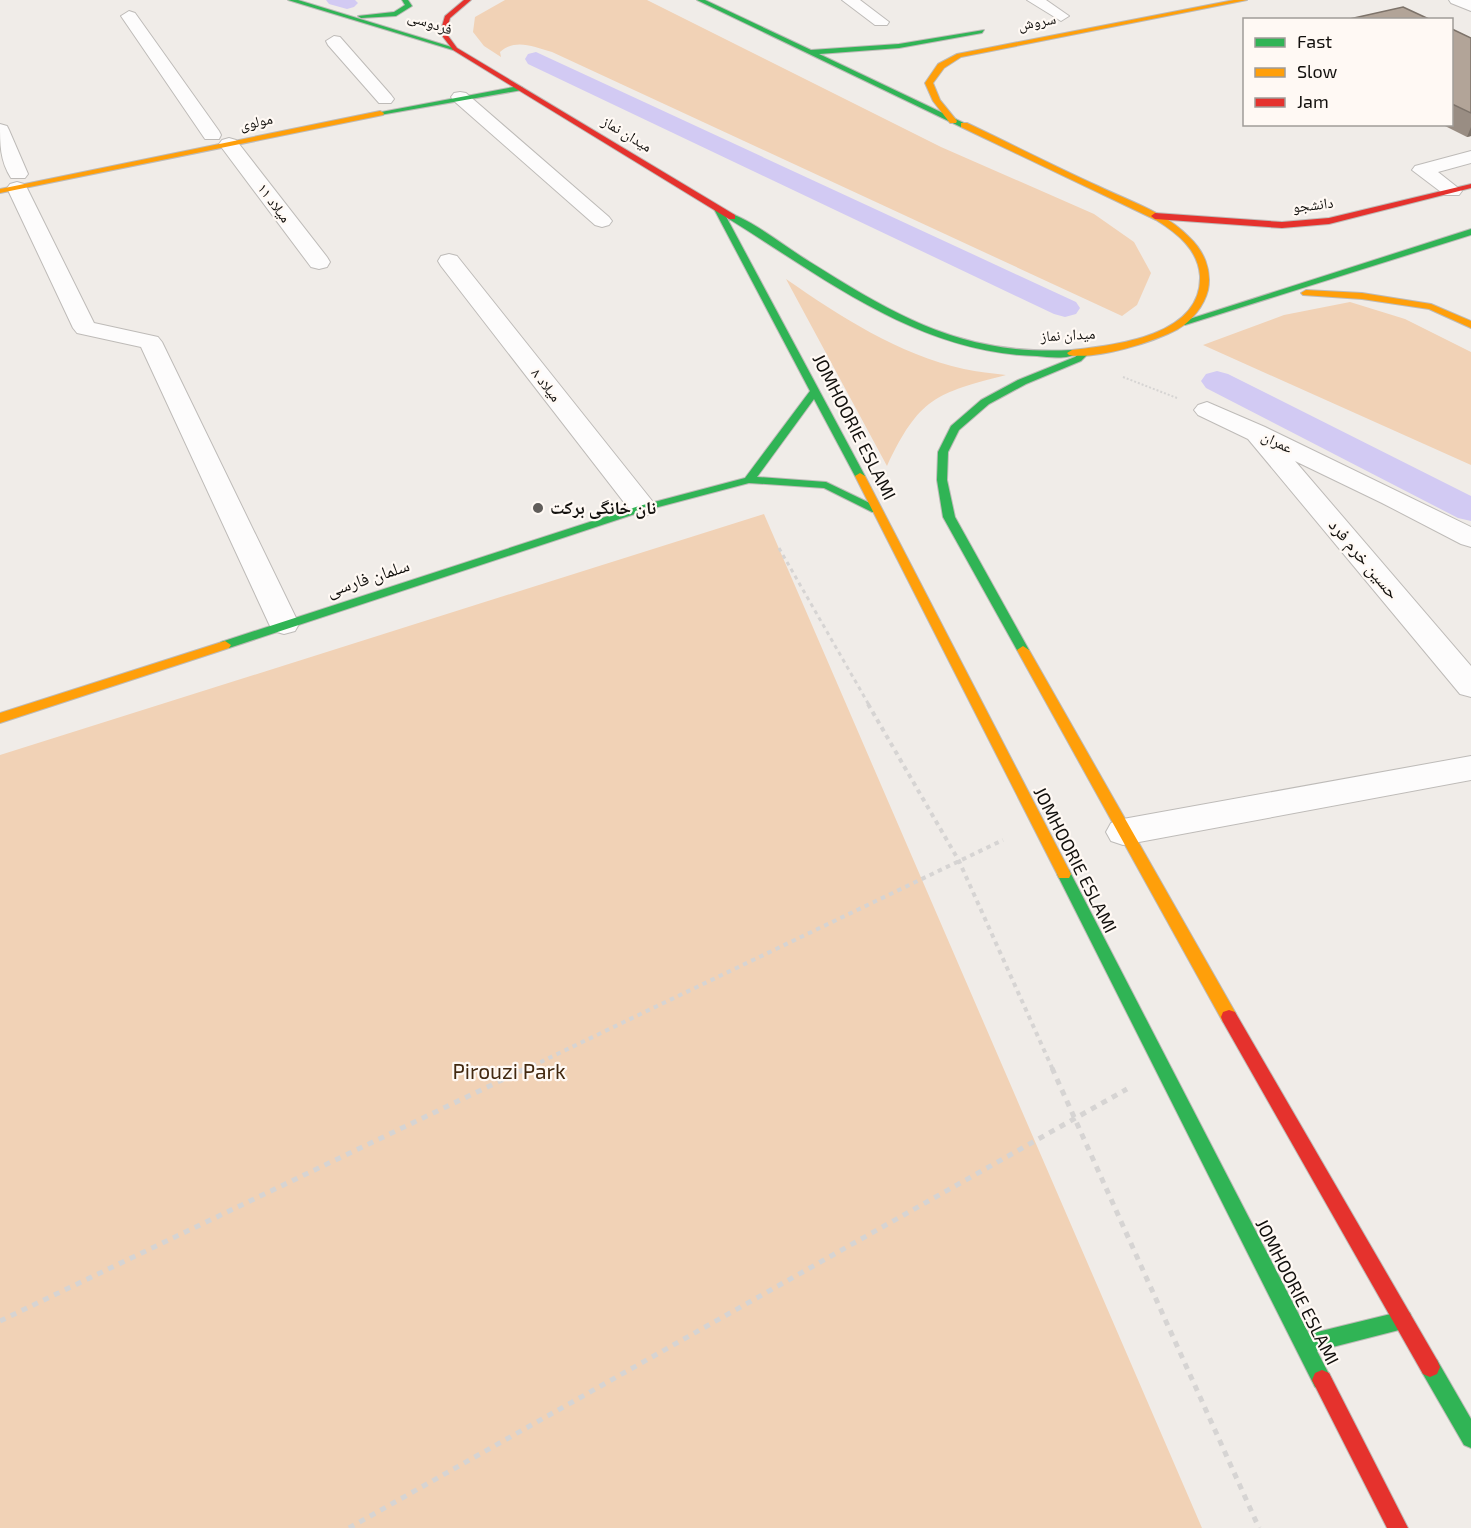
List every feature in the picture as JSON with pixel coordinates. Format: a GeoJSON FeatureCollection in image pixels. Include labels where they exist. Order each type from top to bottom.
{"type":"FeatureCollection","features":[{"type":"Feature","properties":{"kind":"main road","name":"فردوسی"},"geometry":{"type":"LineString","coordinates":[[291,0],[455,49]]}},
{"type":"Feature","properties":{"kind":"main road"},"geometry":{"type":"LineString","coordinates":[[345,15],[373,17],[396,14],[409,6],[405,0]]}},
{"type":"Feature","properties":{"kind":"main road"},"geometry":{"type":"LineString","coordinates":[[455,49],[443,33],[447,17],[468,0]]}},
{"type":"Feature","properties":{"kind":"main road","name":"میدان نماز"},"geometry":{"type":"LineString","coordinates":[[455,49],[905,322],[958,342],[1010,351],[1081,356],[1141,342],[1182,323],[1204,297],[1206,268],[1189,240],[1155,216],[700,0]]}},
{"type":"Feature","properties":{"kind":"main road","name":"سروش"},"geometry":{"type":"LineString","coordinates":[[953,121],[937,101],[929,83],[933,66],[971,51],[1244,0]]}},
{"type":"Feature","properties":{"kind":"main road","name":"سروش"},"geometry":{"type":"LineString","coordinates":[[1039,20],[1067,15]]}},
{"type":"Feature","properties":{"kind":"main road","name":"سروش"},"geometry":{"type":"LineString","coordinates":[[809,52],[899,46],[994,28]]}},
{"type":"Feature","properties":{"kind":"main road"},"geometry":{"type":"LineString","coordinates":[[899,46],[897,51],[905,60]]}},
{"type":"Feature","properties":{"kind":"main road","name":"مولوی"},"geometry":{"type":"LineString","coordinates":[[9,183],[454,92],[503,78]]}},
{"type":"Feature","properties":{"kind":"main road","name":"مولوی"},"geometry":{"type":"LineString","coordinates":[[9,183],[221,140],[385,99],[519,88]]}},
{"type":"Feature","properties":{"kind":"main road","name":"دانشجو"},"geometry":{"type":"LineString","coordinates":[[1155,216],[1282,225],[1329,221],[1462,188]]}},
{"type":"Feature","properties":{"kind":"main road","name":"JOMHOORIE ESLAMI"},"geometry":{"type":"LineString","coordinates":[[718,208],[816,390],[1398,1528]]}},
{"type":"Feature","properties":{"kind":"main road"},"geometry":{"type":"LineString","coordinates":[[1182,323],[1471,232]]}},
{"type":"Feature","properties":{"kind":"main road"},"geometry":{"type":"LineString","coordinates":[[1404,270],[1403,263],[1408,251]]}},
{"type":"Feature","properties":{"kind":"main road"},"geometry":{"type":"LineString","coordinates":[[1413,291],[1431,307]]}},
{"type":"Feature","properties":{"kind":"main road"},"geometry":{"type":"LineString","coordinates":[[1283,293],[1319,292],[1362,296],[1431,307],[1471,325]]}},
{"type":"Feature","properties":{"kind":"main road"},"geometry":{"type":"LineString","coordinates":[[1081,356],[1018,383],[965,414],[944,446],[942,483],[949,517],[1123,832],[1471,1438]]}},
{"type":"Feature","properties":{"kind":"main road"},"geometry":{"type":"LineString","coordinates":[[749,480],[816,390]]}},
{"type":"Feature","properties":{"kind":"main road","name":"سلمان فارسی"},"geometry":{"type":"LineString","coordinates":[[0,718],[643,508],[749,480],[826,485],[876,510]]}},
{"type":"Feature","properties":{"kind":"main road"},"geometry":{"type":"LineString","coordinates":[[1304,1345],[1403,1320]]}},
{"type":"Feature","properties":{"kind":"street"},"geometry":{"type":"LineString","coordinates":[[850,0],[881,22]]}},
{"type":"Feature","properties":{"kind":"street"},"geometry":{"type":"LineString","coordinates":[[1035,0],[1067,15]]}},
{"type":"Feature","properties":{"kind":"street"},"geometry":{"type":"LineString","coordinates":[[1457,0],[1471,6]]}},
{"type":"Feature","properties":{"kind":"street","name":"میلاد ۱۱"},"geometry":{"type":"LineString","coordinates":[[129,16],[221,140],[319,262]]}},
{"type":"Feature","properties":{"kind":"street"},"geometry":{"type":"LineString","coordinates":[[334,41],[385,99]]}},
{"type":"Feature","properties":{"kind":"street"},"geometry":{"type":"LineString","coordinates":[[454,92],[602,221]]}},
{"type":"Feature","properties":{"kind":"street"},"geometry":{"type":"LineString","coordinates":[[0,130],[9,183],[85,328],[150,342],[284,624]]}},
{"type":"Feature","properties":{"kind":"street"},"geometry":{"type":"LineString","coordinates":[[1462,188],[1422,170],[1471,158]]}},
{"type":"Feature","properties":{"kind":"street","name":"میلاد ۸"},"geometry":{"type":"LineString","coordinates":[[449,261],[643,508]]}},
{"type":"Feature","properties":{"kind":"street","name":"عمران"},"geometry":{"type":"LineString","coordinates":[[1207,410],[1392,497],[1471,538]]}},
{"type":"Feature","properties":{"kind":"street","name":"حسین خرم فرد"},"geometry":{"type":"LineString","coordinates":[[1256,432],[1471,686]]}},
{"type":"Feature","properties":{"kind":"street"},"geometry":{"type":"LineString","coordinates":[[1123,832],[1471,768]]}},
{"type":"Feature","properties":{"kind":"path"},"geometry":{"type":"LineString","coordinates":[[1081,356],[1207,410]]}},
{"type":"Feature","properties":{"kind":"path"},"geometry":{"type":"LineString","coordinates":[[779,548],[959,861],[1259,1528]]}},
{"type":"Feature","properties":{"kind":"path"},"geometry":{"type":"LineString","coordinates":[[0,1322],[1036,824]]}},
{"type":"Feature","properties":{"kind":"path"},"geometry":{"type":"LineString","coordinates":[[349,1528],[1162,1069]]}},
{"type":"Feature","properties":{"kind":"green space"},"geometry":{"type":"Polygon","coordinates":[[[505,0],[647,0],[941,147],[1094,214],[1134,242],[1151,273],[1137,305],[1122,316],[552,52],[531,46],[512,45],[500,52],[501,57],[484,46],[473,32],[475,17],[505,0]]]}},
{"type":"Feature","properties":{"kind":"green space"},"geometry":{"type":"Polygon","coordinates":[[[786,279],[849,320],[893,344],[964,369],[1006,375],[962,387],[932,402],[909,426],[887,466],[786,279]]]}},
{"type":"Feature","properties":{"kind":"green space"},"geometry":{"type":"Polygon","coordinates":[[[1350,302],[1405,319],[1471,352],[1471,465],[1203,345],[1284,315],[1350,302]]]}},
{"type":"Feature","properties":{"kind":"green space","name":"Pirouzi Park"},"geometry":{"type":"Polygon","coordinates":[[[764,514],[1202,1528],[0,1528],[0,755],[764,514]]]}},
{"type":"Feature","properties":{"kind":"building"},"geometry":{"type":"Polygon","coordinates":[[[1403,7],[1427,18],[1354,18],[1403,7]]]}},
{"type":"Feature","properties":{"kind":"building"},"geometry":{"type":"Polygon","coordinates":[[[1453,29],[1471,38],[1471,113],[1453,104],[1453,29]]]}},
{"type":"Feature","properties":{"kind":"waterway"},"geometry":{"type":"LineString","coordinates":[[336,0],[347,3]]}},
{"type":"Feature","properties":{"kind":"waterway"},"geometry":{"type":"LineString","coordinates":[[536,59],[1065,308]]}},
{"type":"Feature","properties":{"kind":"waterway"},"geometry":{"type":"LineString","coordinates":[[1217,381],[1471,510]]}},
{"type":"Feature","properties":{"kind":"traffic: fast"},"geometry":{"type":"LineString","coordinates":[[291,0],[455,49]]}},
{"type":"Feature","properties":{"kind":"traffic: fast"},"geometry":{"type":"LineString","coordinates":[[361,16],[396,14],[409,6],[405,0]]}},
{"type":"Feature","properties":{"kind":"traffic: fast"},"geometry":{"type":"LineString","coordinates":[[700,0],[964,125]]}},
{"type":"Feature","properties":{"kind":"traffic: fast"},"geometry":{"type":"LineString","coordinates":[[810,52],[899,46],[982,31]]}},
{"type":"Feature","properties":{"kind":"traffic: fast"},"geometry":{"type":"LineString","coordinates":[[380,113],[519,88]]}},
{"type":"Feature","properties":{"kind":"traffic: fast"},"geometry":{"type":"LineString","coordinates":[[718,209],[860,476]]}},
{"type":"Feature","properties":{"kind":"traffic: fast"},"geometry":{"type":"LineString","coordinates":[[732,217],[861,297],[922,329],[986,348],[1031,353],[1072,353]]}},
{"type":"Feature","properties":{"kind":"traffic: fast"},"geometry":{"type":"LineString","coordinates":[[1182,323],[1471,232]]}},
{"type":"Feature","properties":{"kind":"traffic: fast"},"geometry":{"type":"LineString","coordinates":[[1023,650],[949,517],[942,480],[943,452],[955,428],[985,402],[1022,382],[1078,359],[1084,353]]}},
{"type":"Feature","properties":{"kind":"traffic: fast"},"geometry":{"type":"LineString","coordinates":[[749,480],[816,390]]}},
{"type":"Feature","properties":{"kind":"traffic: fast"},"geometry":{"type":"LineString","coordinates":[[225,645],[643,508],[749,480],[826,485],[876,510]]}},
{"type":"Feature","properties":{"kind":"traffic: fast"},"geometry":{"type":"LineString","coordinates":[[1064,874],[1322,1380]]}},
{"type":"Feature","properties":{"kind":"traffic: fast"},"geometry":{"type":"LineString","coordinates":[[1304,1345],[1403,1320]]}},
{"type":"Feature","properties":{"kind":"traffic: fast"},"geometry":{"type":"LineString","coordinates":[[1430,1367],[1471,1438]]}},
{"type":"Feature","properties":{"kind":"traffic: slow"},"geometry":{"type":"LineString","coordinates":[[953,121],[937,101],[929,83],[941,66],[959,55],[1244,0]]}},
{"type":"Feature","properties":{"kind":"traffic: slow"},"geometry":{"type":"LineString","coordinates":[[0,191],[380,113]]}},
{"type":"Feature","properties":{"kind":"traffic: slow"},"geometry":{"type":"LineString","coordinates":[[964,125],[1159,218],[1179,231],[1201,259],[1204,274],[1201,298],[1193,312],[1180,324],[1145,340],[1106,349],[1072,353]]}},
{"type":"Feature","properties":{"kind":"traffic: slow"},"geometry":{"type":"LineString","coordinates":[[1306,293],[1362,296],[1431,307],[1471,325]]}},
{"type":"Feature","properties":{"kind":"traffic: slow"},"geometry":{"type":"LineString","coordinates":[[860,476],[1064,874]]}},
{"type":"Feature","properties":{"kind":"traffic: slow"},"geometry":{"type":"LineString","coordinates":[[0,718],[225,645]]}},
{"type":"Feature","properties":{"kind":"traffic: slow"},"geometry":{"type":"LineString","coordinates":[[1023,650],[1229,1017]]}},
{"type":"Feature","properties":{"kind":"traffic: jam"},"geometry":{"type":"LineString","coordinates":[[468,0],[447,17],[443,33],[455,49],[732,217]]}},
{"type":"Feature","properties":{"kind":"traffic: jam"},"geometry":{"type":"LineString","coordinates":[[1155,216],[1282,225],[1329,221],[1471,186]]}},
{"type":"Feature","properties":{"kind":"traffic: jam"},"geometry":{"type":"LineString","coordinates":[[1229,1017],[1430,1367]]}},
{"type":"Feature","properties":{"kind":"traffic: jam"},"geometry":{"type":"LineString","coordinates":[[1322,1380],[1398,1528]]}},
{"type":"Feature","properties":{"kind":"place","name":"نان خانگی برکت"},"geometry":{"type":"Point","coordinates":[538,508]}}]}
